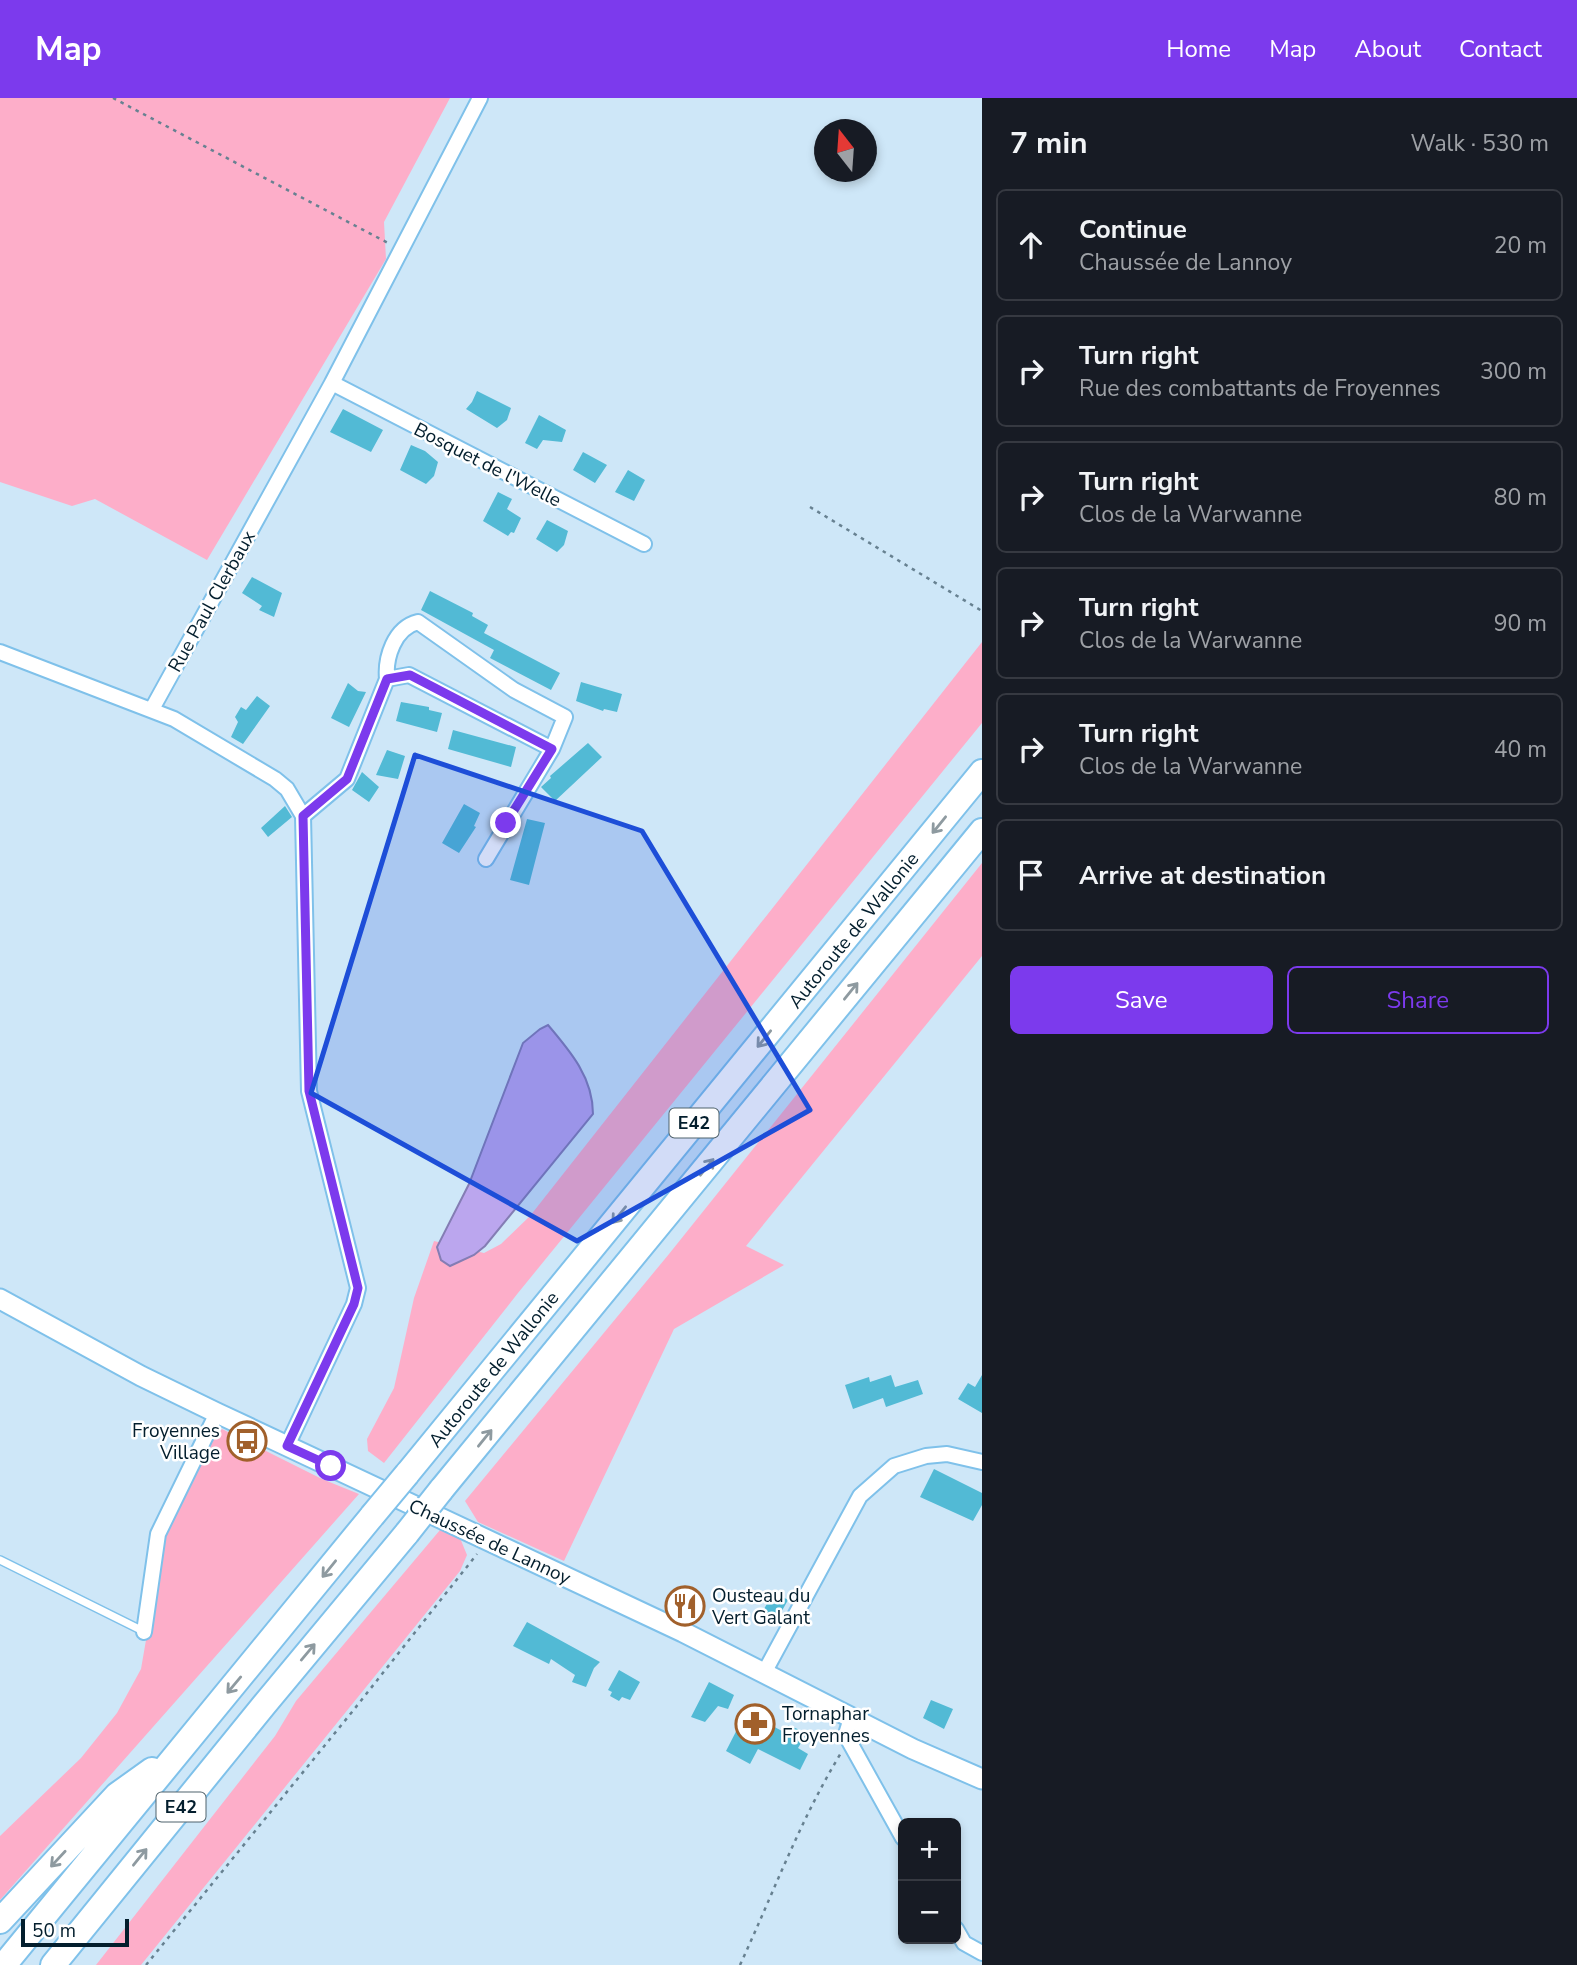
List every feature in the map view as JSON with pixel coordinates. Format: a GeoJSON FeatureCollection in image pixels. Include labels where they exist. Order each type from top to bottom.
{"type":"FeatureCollection","features":[{"type":"Feature","properties":{"kind":"highway","name":"Autoroute de Wallonie"},"geometry":{"type":"LineString","coordinates":[[4,1965],[982,772]]}},
{"type":"Feature","properties":{"kind":"highway","name":"Autoroute de Wallonie"},"geometry":{"type":"LineString","coordinates":[[53,1965],[255,1715],[982,831]]}},
{"type":"Feature","properties":{"kind":"highway"},"geometry":{"type":"LineString","coordinates":[[0,1921],[117,1795],[181,1748]]}},
{"type":"Feature","properties":{"kind":"main road","name":"Chaussée de Lannoy"},"geometry":{"type":"LineString","coordinates":[[0,1299],[141,1376],[684,1632],[912,1749],[982,1779]]}},
{"type":"Feature","properties":{"kind":"street"},"geometry":{"type":"LineString","coordinates":[[332,383],[480,98]]}},
{"type":"Feature","properties":{"kind":"street","name":"Rue Paul Clerbaux"},"geometry":{"type":"LineString","coordinates":[[152,709],[332,383]]}},
{"type":"Feature","properties":{"kind":"street","name":"Bosquet de l'Welle"},"geometry":{"type":"LineString","coordinates":[[332,383],[644,544]]}},
{"type":"Feature","properties":{"kind":"street"},"geometry":{"type":"LineString","coordinates":[[303,816],[347,779],[387,679],[390,649],[409,624],[418,622],[514,690],[565,717],[552,749],[485,859]]}},
{"type":"Feature","properties":{"kind":"street"},"geometry":{"type":"LineString","coordinates":[[0,652],[152,709],[232,752],[287,789],[303,816],[309,1091],[358,1288],[354,1304],[287,1446]]}},
{"type":"Feature","properties":{"kind":"street"},"geometry":{"type":"LineString","coordinates":[[387,679],[410,675],[552,749]]}},
{"type":"Feature","properties":{"kind":"street"},"geometry":{"type":"LineString","coordinates":[[144,1632],[158,1534],[217,1413]]}},
{"type":"Feature","properties":{"kind":"street"},"geometry":{"type":"LineString","coordinates":[[764,1673],[860,1496],[894,1466],[926,1456],[947,1454],[982,1462]]}},
{"type":"Feature","properties":{"kind":"street"},"geometry":{"type":"LineString","coordinates":[[851,1718],[847,1731],[849,1741],[898,1829]]}},
{"type":"Feature","properties":{"kind":"street"},"geometry":{"type":"LineString","coordinates":[[961,1938],[964,1943],[982,1953]]}},
{"type":"Feature","properties":{"kind":"lane"},"geometry":{"type":"LineString","coordinates":[[0,1560],[144,1632]]}},
{"type":"Feature","properties":{"kind":"path"},"geometry":{"type":"LineString","coordinates":[[113,98],[400,250]]}},
{"type":"Feature","properties":{"kind":"path"},"geometry":{"type":"LineString","coordinates":[[810,507],[982,611]]}},
{"type":"Feature","properties":{"kind":"path"},"geometry":{"type":"LineString","coordinates":[[146,1965],[488,1540]]}},
{"type":"Feature","properties":{"kind":"path"},"geometry":{"type":"LineString","coordinates":[[740,1965],[821,1786],[849,1741]]}},
{"type":"Feature","properties":{"kind":"highlighted area"},"geometry":{"type":"Polygon","coordinates":[[[415,755],[642,831],[810,1110],[577,1241],[311,1093],[415,755]]]}},
{"type":"Feature","properties":{"kind":"shaded area"},"geometry":{"type":"Polygon","coordinates":[[[0,98],[450,98],[384,222],[386,259],[207,560],[95,499],[72,506],[0,482],[0,98]]]}},
{"type":"Feature","properties":{"kind":"shaded area"},"geometry":{"type":"Polygon","coordinates":[[[982,642],[982,723],[518,1293],[384,1463],[368,1451],[367,1439],[394,1388],[414,1298],[434,1241],[484,1253],[501,1244],[530,1216],[982,642]]]}},
{"type":"Feature","properties":{"kind":"shaded area"},"geometry":{"type":"Polygon","coordinates":[[[982,863],[982,956],[746,1246],[784,1265],[674,1329],[564,1561],[478,1522],[465,1501],[669,1254],[982,863]]]}},
{"type":"Feature","properties":{"kind":"shaded area"},"geometry":{"type":"Polygon","coordinates":[[[548,1025],[585,1077],[593,1114],[485,1246],[474,1255],[450,1266],[441,1260],[437,1247],[469,1184],[523,1043],[548,1025]]]}},
{"type":"Feature","properties":{"kind":"shaded area"},"geometry":{"type":"Polygon","coordinates":[[[222,1429],[322,1479],[359,1494],[0,1900],[0,1836],[81,1758],[117,1713],[141,1669],[164,1536],[206,1445],[222,1429]]]}},
{"type":"Feature","properties":{"kind":"shaded area"},"geometry":{"type":"Polygon","coordinates":[[[440,1530],[460,1538],[467,1555],[460,1571],[141,1965],[96,1965],[275,1736],[296,1701],[440,1530]]]}},
{"type":"Feature","properties":{"kind":"building"},"geometry":{"type":"Polygon","coordinates":[[[477,391],[511,408],[507,420],[497,428],[466,409],[477,391]]]}},
{"type":"Feature","properties":{"kind":"building"},"geometry":{"type":"Polygon","coordinates":[[[343,409],[383,430],[371,452],[330,432],[343,409]]]}},
{"type":"Feature","properties":{"kind":"building"},"geometry":{"type":"Polygon","coordinates":[[[539,415],[566,430],[562,442],[543,440],[537,449],[525,443],[539,415]]]}},
{"type":"Feature","properties":{"kind":"building"},"geometry":{"type":"Polygon","coordinates":[[[411,445],[425,451],[438,462],[434,476],[426,484],[400,470],[411,445]]]}},
{"type":"Feature","properties":{"kind":"building"},"geometry":{"type":"Polygon","coordinates":[[[583,452],[607,465],[595,483],[573,470],[583,452]]]}},
{"type":"Feature","properties":{"kind":"building"},"geometry":{"type":"Polygon","coordinates":[[[628,470],[645,480],[634,501],[615,492],[628,470]]]}},
{"type":"Feature","properties":{"kind":"building"},"geometry":{"type":"Polygon","coordinates":[[[498,492],[512,499],[507,509],[521,518],[514,533],[511,532],[508,536],[483,521],[498,492]]]}},
{"type":"Feature","properties":{"kind":"building"},"geometry":{"type":"Polygon","coordinates":[[[547,520],[568,531],[564,545],[557,552],[536,539],[547,520]]]}},
{"type":"Feature","properties":{"kind":"building"},"geometry":{"type":"Polygon","coordinates":[[[252,577],[282,593],[274,617],[259,610],[262,606],[242,593],[252,577]]]}},
{"type":"Feature","properties":{"kind":"building"},"geometry":{"type":"Polygon","coordinates":[[[430,591],[473,613],[472,616],[488,625],[484,633],[560,673],[551,690],[490,658],[494,650],[421,610],[430,591]]]}},
{"type":"Feature","properties":{"kind":"building"},"geometry":{"type":"Polygon","coordinates":[[[581,682],[622,694],[617,712],[603,711],[576,701],[581,682]]]}},
{"type":"Feature","properties":{"kind":"building"},"geometry":{"type":"Polygon","coordinates":[[[348,683],[358,691],[366,692],[349,727],[331,718],[348,683]]]}},
{"type":"Feature","properties":{"kind":"building"},"geometry":{"type":"Polygon","coordinates":[[[257,696],[270,706],[243,744],[231,737],[238,722],[235,717],[241,707],[246,710],[257,696]]]}},
{"type":"Feature","properties":{"kind":"building"},"geometry":{"type":"Polygon","coordinates":[[[401,702],[429,707],[429,710],[442,713],[437,732],[396,721],[401,702]]]}},
{"type":"Feature","properties":{"kind":"building"},"geometry":{"type":"Polygon","coordinates":[[[453,730],[516,747],[511,767],[448,749],[453,730]]]}},
{"type":"Feature","properties":{"kind":"building"},"geometry":{"type":"Polygon","coordinates":[[[588,743],[602,757],[555,801],[541,787],[588,743]]]}},
{"type":"Feature","properties":{"kind":"building"},"geometry":{"type":"Polygon","coordinates":[[[387,750],[405,756],[398,779],[376,775],[387,750]]]}},
{"type":"Feature","properties":{"kind":"building"},"geometry":{"type":"Polygon","coordinates":[[[362,772],[379,787],[369,802],[352,790],[362,772]]]}},
{"type":"Feature","properties":{"kind":"building"},"geometry":{"type":"Polygon","coordinates":[[[464,804],[480,813],[474,826],[476,827],[459,853],[442,843],[464,804]]]}},
{"type":"Feature","properties":{"kind":"building"},"geometry":{"type":"Polygon","coordinates":[[[285,806],[292,817],[268,837],[261,828],[285,806]]]}},
{"type":"Feature","properties":{"kind":"building"},"geometry":{"type":"Polygon","coordinates":[[[527,819],[545,823],[529,885],[510,880],[527,819]]]}},
{"type":"Feature","properties":{"kind":"building"},"geometry":{"type":"Polygon","coordinates":[[[891,1375],[895,1387],[918,1380],[923,1394],[886,1407],[883,1398],[853,1409],[845,1385],[869,1377],[870,1382],[891,1375]]]}},
{"type":"Feature","properties":{"kind":"building"},"geometry":{"type":"Polygon","coordinates":[[[982,1375],[982,1413],[958,1399],[968,1383],[975,1387],[982,1375]]]}},
{"type":"Feature","properties":{"kind":"building"},"geometry":{"type":"Polygon","coordinates":[[[934,1469],[982,1493],[982,1505],[973,1521],[920,1497],[934,1469]]]}},
{"type":"Feature","properties":{"kind":"building"},"geometry":{"type":"Polygon","coordinates":[[[778,1594],[788,1600],[774,1625],[760,1616],[768,1602],[773,1604],[778,1594]]]}},
{"type":"Feature","properties":{"kind":"building"},"geometry":{"type":"Polygon","coordinates":[[[527,1622],[600,1662],[594,1668],[586,1687],[572,1682],[575,1675],[551,1659],[549,1664],[513,1646],[527,1622]]]}},
{"type":"Feature","properties":{"kind":"building"},"geometry":{"type":"Polygon","coordinates":[[[619,1670],[640,1682],[630,1700],[622,1697],[619,1701],[610,1696],[612,1692],[608,1690],[619,1670]]]}},
{"type":"Feature","properties":{"kind":"building"},"geometry":{"type":"Polygon","coordinates":[[[709,1682],[734,1695],[728,1709],[718,1706],[705,1722],[691,1717],[709,1682]]]}},
{"type":"Feature","properties":{"kind":"building"},"geometry":{"type":"Polygon","coordinates":[[[931,1700],[953,1709],[944,1729],[923,1718],[931,1700]]]}},
{"type":"Feature","properties":{"kind":"building"},"geometry":{"type":"Polygon","coordinates":[[[746,1712],[784,1732],[788,1725],[807,1733],[798,1748],[808,1754],[800,1770],[758,1749],[750,1764],[726,1751],[746,1712]]]}},
{"type":"Feature","properties":{"kind":"place","name":"Froyennes Village"},"geometry":{"type":"Point","coordinates":[247,1441]}},
{"type":"Feature","properties":{"kind":"place","name":"Ousteau du Vert Galant"},"geometry":{"type":"Point","coordinates":[685,1606]}},
{"type":"Feature","properties":{"kind":"place","name":"Tornaphar Froyennes"},"geometry":{"type":"Point","coordinates":[755,1724]}},
{"type":"Feature","properties":{"kind":"route"},"geometry":{"type":"LineString","coordinates":[[331,1466],[287,1446],[358,1294],[309,1091],[303,816],[347,779],[387,679],[410,675],[552,749],[506,823]]}}]}
